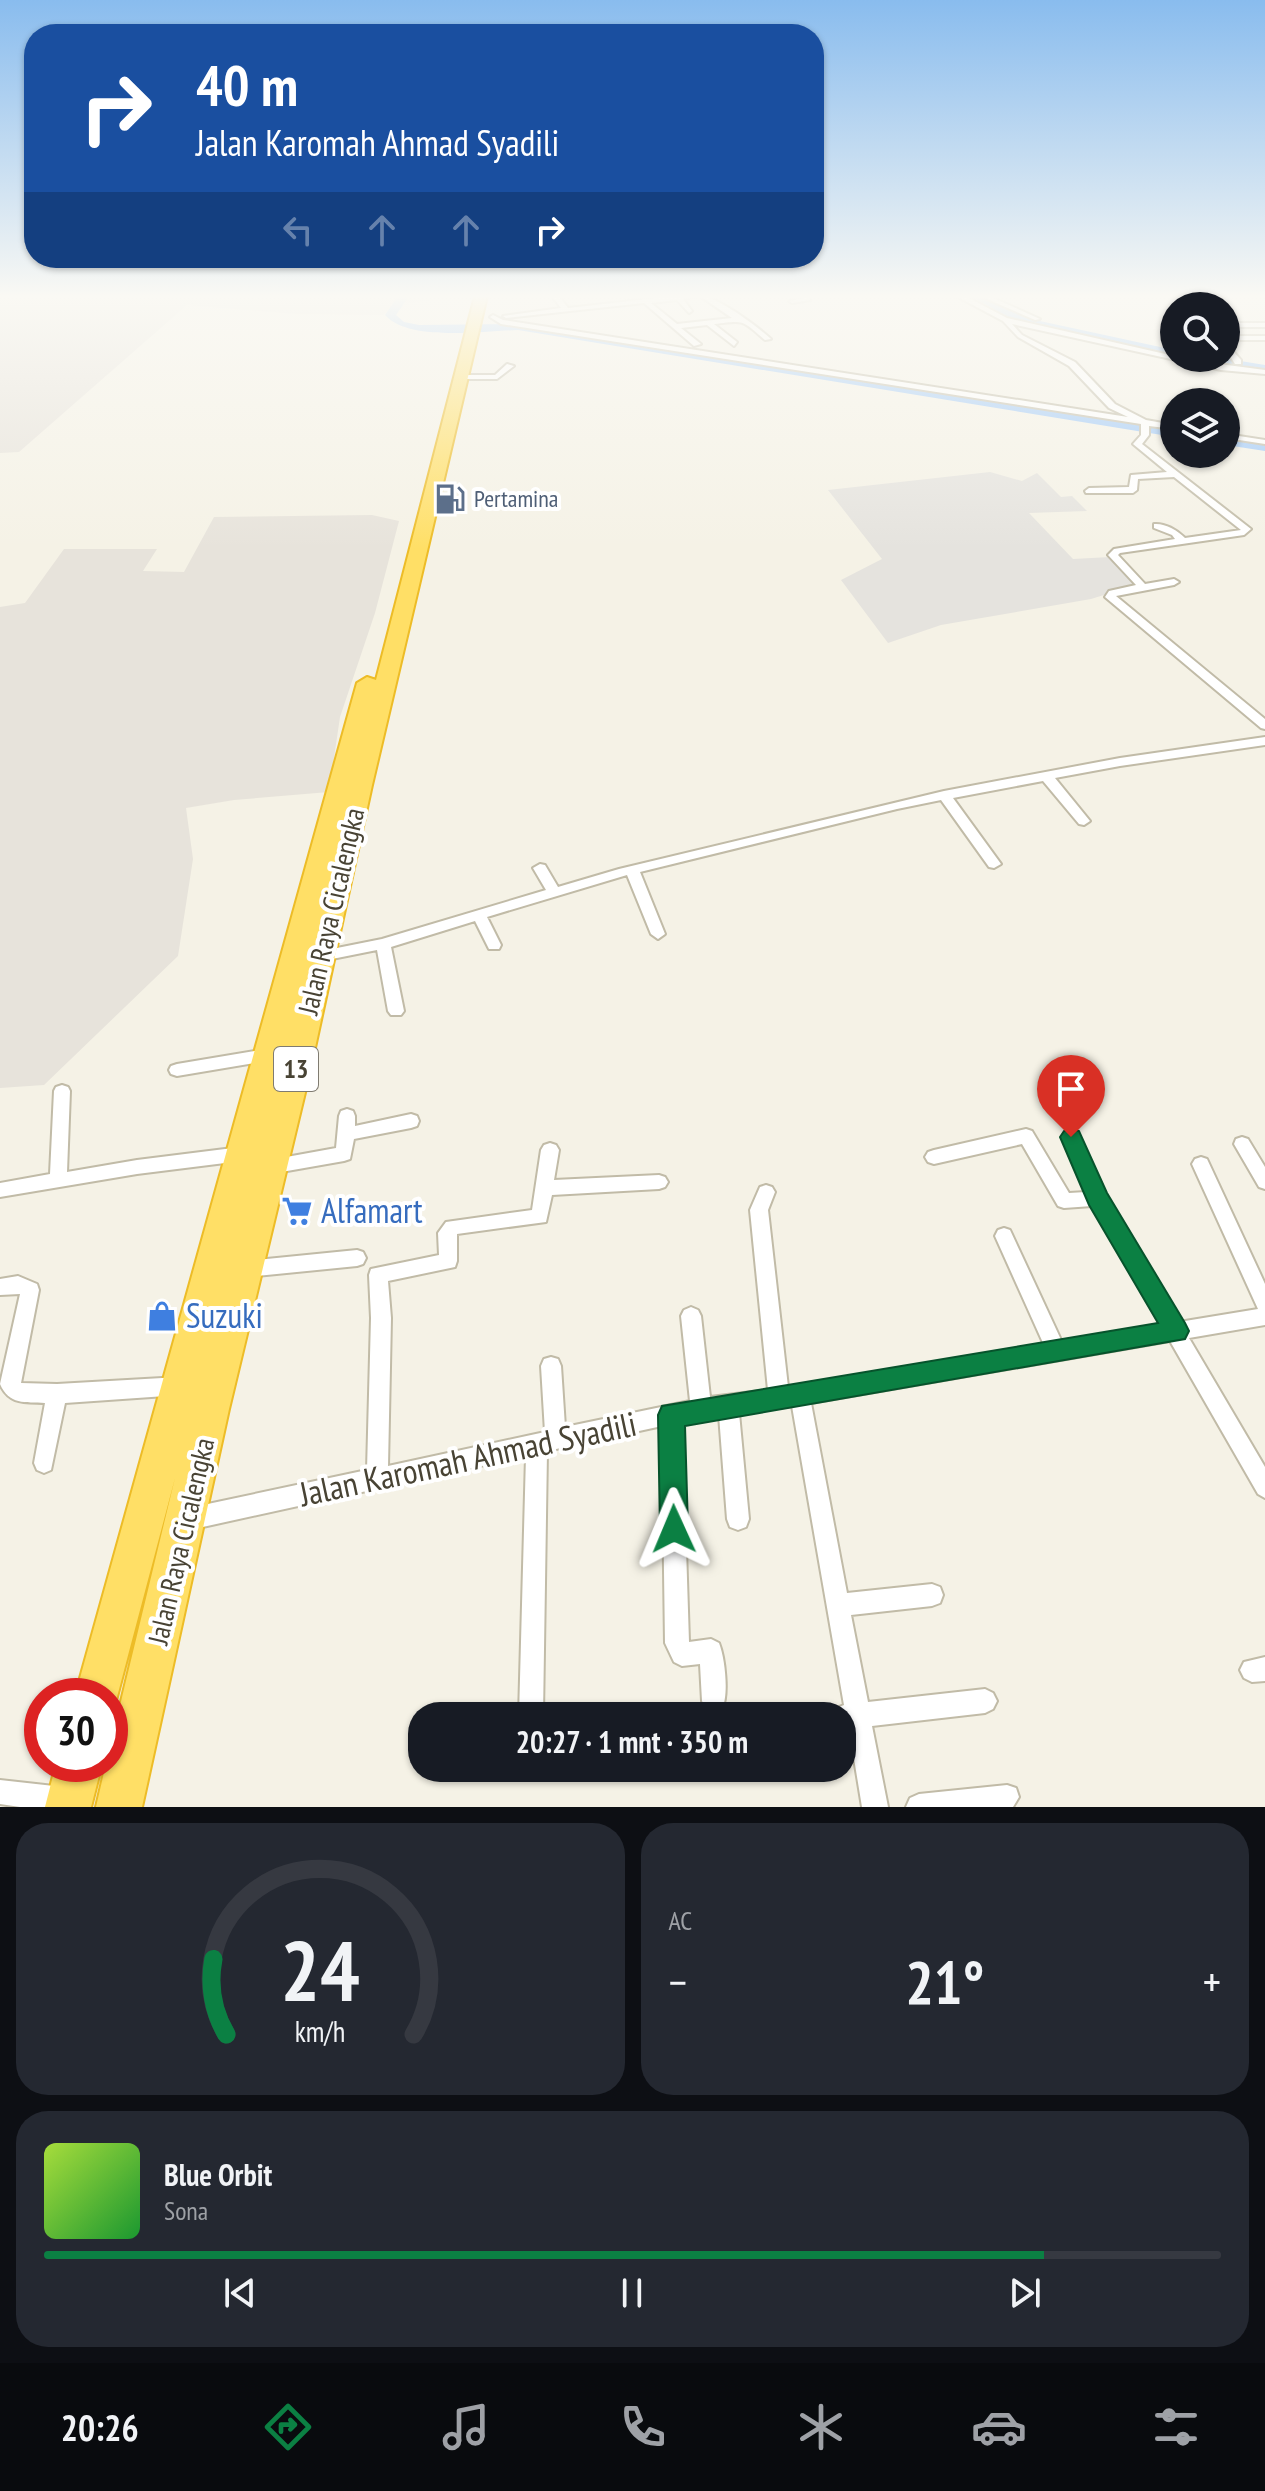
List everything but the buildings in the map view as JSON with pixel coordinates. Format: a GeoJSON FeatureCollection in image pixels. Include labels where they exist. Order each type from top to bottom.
{"type":"FeatureCollection","features":[{"type":"Feature","properties":{"kind":"highway","name":"Jalan Raya Cicalengka"},"geometry":{"type":"LineString","coordinates":[[119,1807],[210,1409],[247,1269],[256,1161],[274,1072],[457,380]]}},
{"type":"Feature","properties":{"kind":"highway","name":"Jalan Raya Cicalengka"},"geometry":{"type":"LineString","coordinates":[[274,1072],[322,956],[360,785],[459,380]]}},
{"type":"Feature","properties":{"kind":"highway","name":"Jalan Raya Cicalengka"},"geometry":{"type":"LineString","coordinates":[[102,1678],[180,1386],[256,1161]]}},
{"type":"Feature","properties":{"kind":"street"},"geometry":{"type":"LineString","coordinates":[[862,380],[1160,427]]}},
{"type":"Feature","properties":{"kind":"street"},"geometry":{"type":"LineString","coordinates":[[1088,380],[1112,406],[1145,426]]}},
{"type":"Feature","properties":{"kind":"street"},"geometry":{"type":"LineString","coordinates":[[1143,587],[1113,555],[1121,550],[1246,531],[1137,444],[1145,426]]}},
{"type":"Feature","properties":{"kind":"street"},"geometry":{"type":"LineString","coordinates":[[1240,438],[1265,442]]}},
{"type":"Feature","properties":{"kind":"street"},"geometry":{"type":"LineString","coordinates":[[1089,491],[1133,490],[1134,477],[1176,474]]}},
{"type":"Feature","properties":{"kind":"street"},"geometry":{"type":"LineString","coordinates":[[1157,526],[1175,533],[1182,541]]}},
{"type":"Feature","properties":{"kind":"street"},"geometry":{"type":"LineString","coordinates":[[1174,582],[1113,593],[1110,597],[1265,725]]}},
{"type":"Feature","properties":{"kind":"street"},"geometry":{"type":"LineString","coordinates":[[322,956],[383,944],[632,870],[944,795],[1265,741]]}},
{"type":"Feature","properties":{"kind":"street"},"geometry":{"type":"LineString","coordinates":[[1046,776],[1084,821]]}},
{"type":"Feature","properties":{"kind":"street"},"geometry":{"type":"LineString","coordinates":[[944,795],[994,864]]}},
{"type":"Feature","properties":{"kind":"street"},"geometry":{"type":"LineString","coordinates":[[540,868],[554,892]]}},
{"type":"Feature","properties":{"kind":"street"},"geometry":{"type":"LineString","coordinates":[[632,870],[658,934]]}},
{"type":"Feature","properties":{"kind":"street"},"geometry":{"type":"LineString","coordinates":[[479,915],[494,945]]}},
{"type":"Feature","properties":{"kind":"street"},"geometry":{"type":"LineString","coordinates":[[383,944],[396,1011]]}},
{"type":"Feature","properties":{"kind":"street"},"geometry":{"type":"LineString","coordinates":[[177,1070],[274,1072]]}},
{"type":"Feature","properties":{"kind":"street"},"geometry":{"type":"LineString","coordinates":[[58,1181],[62,1091]]}},
{"type":"Feature","properties":{"kind":"street"},"geometry":{"type":"LineString","coordinates":[[0,1190],[58,1181],[344,1154],[346,1125],[411,1121]]}},
{"type":"Feature","properties":{"kind":"street"},"geometry":{"type":"LineString","coordinates":[[934,1157],[1026,1136],[1064,1201],[1097,1198]]}},
{"type":"Feature","properties":{"kind":"street"},"geometry":{"type":"LineString","coordinates":[[1071,1137],[1097,1198],[1265,1487]]}},
{"type":"Feature","properties":{"kind":"street"},"geometry":{"type":"LineString","coordinates":[[1242,1144],[1265,1182]]}},
{"type":"Feature","properties":{"kind":"street"},"geometry":{"type":"LineString","coordinates":[[377,1479],[381,1318],[378,1275],[448,1261],[447,1233],[452,1227],[540,1217],[550,1150]]}},
{"type":"Feature","properties":{"kind":"street"},"geometry":{"type":"LineString","coordinates":[[1201,1164],[1265,1304]]}},
{"type":"Feature","properties":{"kind":"street"},"geometry":{"type":"LineString","coordinates":[[546,1188],[659,1182]]}},
{"type":"Feature","properties":{"kind":"street"},"geometry":{"type":"LineString","coordinates":[[766,1192],[759,1210],[790,1397],[838,1605],[849,1702]]}},
{"type":"Feature","properties":{"kind":"street"},"geometry":{"type":"LineString","coordinates":[[1004,1236],[1057,1353]]}},
{"type":"Feature","properties":{"kind":"street"},"geometry":{"type":"LineString","coordinates":[[247,1269],[357,1258]]}},
{"type":"Feature","properties":{"kind":"street"},"geometry":{"type":"LineString","coordinates":[[0,1287],[18,1284],[30,1290],[11,1389],[57,1394],[180,1386]]}},
{"type":"Feature","properties":{"kind":"street"},"geometry":{"type":"LineString","coordinates":[[691,1316],[701,1408]]}},
{"type":"Feature","properties":{"kind":"street","name":"Jalan Karomah Ahmad Syadili"},"geometry":{"type":"LineString","coordinates":[[187,1520],[701,1408],[790,1397],[1265,1316]]}},
{"type":"Feature","properties":{"kind":"street"},"geometry":{"type":"LineString","coordinates":[[532,1702],[551,1366]]}},
{"type":"Feature","properties":{"kind":"street"},"geometry":{"type":"LineString","coordinates":[[44,1463],[57,1394]]}},
{"type":"Feature","properties":{"kind":"street"},"geometry":{"type":"LineString","coordinates":[[728,1404],[738,1519]]}},
{"type":"Feature","properties":{"kind":"street"},"geometry":{"type":"LineString","coordinates":[[672,1415],[677,1643],[682,1654],[711,1651],[714,1701]]}},
{"type":"Feature","properties":{"kind":"street"},"geometry":{"type":"LineString","coordinates":[[838,1605],[932,1595]]}},
{"type":"Feature","properties":{"kind":"street"},"geometry":{"type":"LineString","coordinates":[[856,1715],[985,1701]]}},
{"type":"Feature","properties":{"kind":"street"},"geometry":{"type":"LineString","coordinates":[[856,1735],[875,1807]]}},
{"type":"Feature","properties":{"kind":"street"},"geometry":{"type":"LineString","coordinates":[[0,1792],[72,1791]]}},
{"type":"Feature","properties":{"kind":"street"},"geometry":{"type":"LineString","coordinates":[[919,1807],[1007,1797]]}},
{"type":"Feature","properties":{"kind":"shaded area"},"geometry":{"type":"Polygon","coordinates":[[[0,380],[101,380],[19,452],[0,453],[0,380]]]}},
{"type":"Feature","properties":{"kind":"shaded area"},"geometry":{"type":"Polygon","coordinates":[[[990,472],[1022,481],[1037,473],[1061,497],[1072,496],[1087,511],[1029,513],[1073,559],[1110,557],[1136,585],[1091,599],[941,625],[888,643],[841,580],[882,559],[828,490],[990,472]]]}},
{"type":"Feature","properties":{"kind":"shaded area"},"geometry":{"type":"Polygon","coordinates":[[[372,515],[399,521],[375,613],[340,717],[329,792],[234,800],[186,808],[193,859],[178,956],[44,1085],[0,1088],[0,607],[25,603],[64,549],[157,549],[143,571],[184,572],[214,517],[372,515]]]}},
{"type":"Feature","properties":{"kind":"waterway"},"geometry":{"type":"LineString","coordinates":[[848,380],[1160,431]]}},
{"type":"Feature","properties":{"kind":"waterway"},"geometry":{"type":"LineString","coordinates":[[1240,443],[1265,447]]}},
{"type":"Feature","properties":{"kind":"place","name":"Pertamina"},"geometry":{"type":"Point","coordinates":[450,499]}},
{"type":"Feature","properties":{"kind":"place","name":"Alfamart"},"geometry":{"type":"Point","coordinates":[297,1211]}},
{"type":"Feature","properties":{"kind":"place","name":"Suzuki"},"geometry":{"type":"Point","coordinates":[162,1316]}},
{"type":"Feature","properties":{"kind":"route"},"geometry":{"type":"LineString","coordinates":[[674,1529],[672,1415],[1177,1331],[1097,1198],[1071,1137]]}}]}
